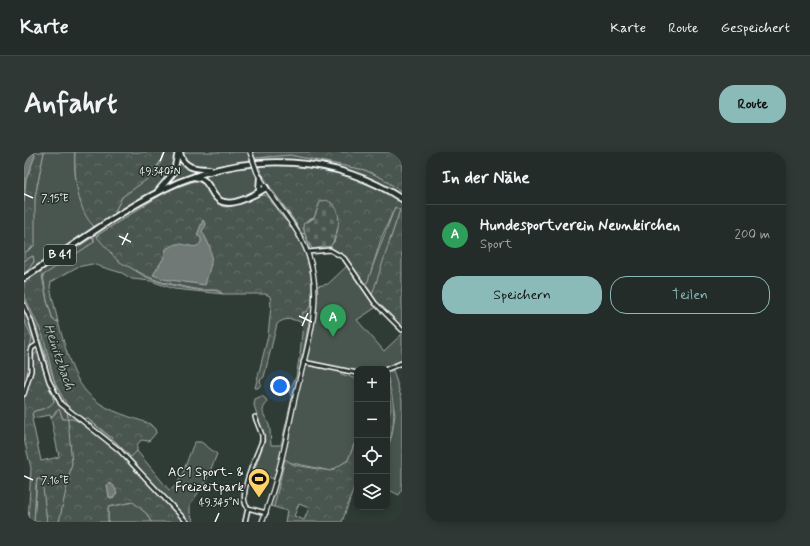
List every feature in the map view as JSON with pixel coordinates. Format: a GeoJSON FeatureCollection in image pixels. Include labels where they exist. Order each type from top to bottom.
{"type":"FeatureCollection","features":[{"type":"Feature","properties":{"kind":"highway"},"geometry":{"type":"LineString","coordinates":[[179,152],[183,161],[190,167],[212,170]]}},
{"type":"Feature","properties":{"kind":"highway"},"geometry":{"type":"LineString","coordinates":[[152,196],[174,172],[179,152]]}},
{"type":"Feature","properties":{"kind":"highway","name":"B 41"},"geometry":{"type":"LineString","coordinates":[[24,278],[152,196],[212,170],[261,162],[304,162],[347,172],[385,189],[402,199]]}},
{"type":"Feature","properties":{"kind":"highway"},"geometry":{"type":"LineString","coordinates":[[210,187],[208,175],[212,170]]}},
{"type":"Feature","properties":{"kind":"highway"},"geometry":{"type":"LineString","coordinates":[[193,177],[202,178],[210,187],[216,198],[228,202],[238,201],[267,189]]}},
{"type":"Feature","properties":{"kind":"highway"},"geometry":{"type":"LineString","coordinates":[[258,192],[260,178]]}},
{"type":"Feature","properties":{"kind":"main road"},"geometry":{"type":"LineString","coordinates":[[250,152],[260,178],[294,227],[308,252],[313,272],[315,295],[304,362],[280,472],[262,522]]}},
{"type":"Feature","properties":{"kind":"street"},"geometry":{"type":"LineString","coordinates":[[308,252],[330,250],[344,258],[375,303],[402,330]]}},
{"type":"Feature","properties":{"kind":"street"},"geometry":{"type":"LineString","coordinates":[[24,305],[31,321],[49,380],[61,404],[120,450],[187,522]]}},
{"type":"Feature","properties":{"kind":"street"},"geometry":{"type":"LineString","coordinates":[[24,394],[31,371],[32,348],[38,344]]}},
{"type":"Feature","properties":{"kind":"street"},"geometry":{"type":"LineString","coordinates":[[304,362],[354,372]]}},
{"type":"Feature","properties":{"kind":"street"},"geometry":{"type":"LineString","coordinates":[[390,368],[402,363]]}},
{"type":"Feature","properties":{"kind":"street"},"geometry":{"type":"LineString","coordinates":[[255,416],[263,438],[244,493],[245,504],[248,508],[266,513]]}},
{"type":"Feature","properties":{"kind":"street"},"geometry":{"type":"LineString","coordinates":[[245,522],[248,508]]}},
{"type":"Feature","properties":{"kind":"green space"},"geometry":{"type":"Polygon","coordinates":[[[24,152],[44,152],[35,197],[35,245],[24,253],[24,152]]]}},
{"type":"Feature","properties":{"kind":"green space"},"geometry":{"type":"Polygon","coordinates":[[[44,152],[75,152],[75,172],[78,191],[84,209],[94,227],[113,215],[122,197],[144,181],[159,166],[165,152],[253,152],[255,158],[290,155],[365,170],[382,178],[402,192],[402,202],[391,195],[365,183],[320,168],[294,166],[260,171],[273,192],[292,217],[301,233],[305,234],[310,248],[305,251],[267,196],[256,197],[229,207],[223,207],[194,181],[169,190],[96,236],[126,264],[153,280],[195,290],[215,291],[223,294],[174,289],[151,281],[132,279],[122,273],[92,264],[77,267],[51,282],[50,287],[58,322],[53,320],[47,301],[43,275],[94,242],[94,237],[24,282],[24,273],[34,262],[33,256],[24,261],[24,253],[32,248],[35,197],[44,152]]]}},
{"type":"Feature","properties":{"kind":"green space"},"geometry":{"type":"Polygon","coordinates":[[[75,152],[165,152],[153,175],[122,197],[113,215],[95,227],[89,221],[80,203],[75,171],[75,152]]]}},
{"type":"Feature","properties":{"kind":"green space"},"geometry":{"type":"Polygon","coordinates":[[[253,152],[402,152],[402,192],[382,178],[365,170],[290,155],[255,158],[253,152]]]}},
{"type":"Feature","properties":{"kind":"green space"},"geometry":{"type":"Polygon","coordinates":[[[275,164],[325,170],[341,174],[357,179],[402,202],[402,328],[378,306],[372,295],[400,210],[395,207],[382,236],[368,281],[364,284],[343,254],[329,247],[334,242],[338,229],[320,202],[314,218],[308,220],[303,227],[305,234],[301,233],[291,216],[267,183],[258,165],[275,164]]]}},
{"type":"Feature","properties":{"kind":"green space"},"geometry":{"type":"Polygon","coordinates":[[[198,180],[205,186],[217,203],[221,206],[226,207],[236,205],[253,197],[263,195],[267,196],[283,218],[292,227],[305,251],[311,276],[312,305],[306,312],[303,312],[302,316],[309,321],[303,355],[300,355],[303,323],[290,319],[283,320],[277,324],[264,377],[260,380],[261,384],[258,388],[255,388],[268,336],[271,306],[270,296],[265,294],[223,294],[217,290],[200,290],[162,282],[146,276],[118,261],[96,236],[169,190],[198,180]]]}},
{"type":"Feature","properties":{"kind":"green space"},"geometry":{"type":"Polygon","coordinates":[[[326,200],[332,203],[336,208],[339,220],[338,227],[331,246],[312,249],[305,234],[303,224],[314,218],[320,202],[326,200]]]}},
{"type":"Feature","properties":{"kind":"green space"},"geometry":{"type":"Polygon","coordinates":[[[395,207],[400,210],[390,240],[378,306],[357,320],[384,351],[402,334],[402,360],[387,366],[354,366],[354,374],[339,372],[354,378],[354,445],[348,460],[331,471],[288,462],[274,507],[267,504],[276,480],[254,471],[265,440],[254,405],[255,399],[262,396],[266,399],[267,403],[263,411],[270,427],[271,445],[281,445],[292,398],[289,391],[296,377],[299,359],[303,354],[307,319],[302,316],[303,312],[312,305],[312,287],[328,284],[349,264],[366,284],[395,207]]]}},
{"type":"Feature","properties":{"kind":"green space"},"geometry":{"type":"Polygon","coordinates":[[[93,237],[94,242],[42,276],[47,301],[53,320],[58,322],[75,374],[86,392],[100,404],[121,414],[150,424],[155,429],[156,433],[149,441],[141,440],[137,445],[137,451],[131,457],[111,437],[88,419],[80,417],[70,410],[60,399],[37,329],[24,299],[24,282],[93,237]]]}},
{"type":"Feature","properties":{"kind":"green space"},"geometry":{"type":"Polygon","coordinates":[[[33,256],[34,261],[29,269],[24,273],[24,261],[33,256]]]}},
{"type":"Feature","properties":{"kind":"green space"},"geometry":{"type":"Polygon","coordinates":[[[24,299],[38,330],[52,382],[58,395],[66,406],[75,414],[88,419],[131,456],[137,451],[169,490],[174,488],[178,483],[195,442],[201,442],[217,454],[206,481],[190,505],[190,513],[194,522],[184,522],[118,453],[80,422],[63,419],[60,411],[56,411],[51,418],[50,415],[33,418],[32,414],[34,411],[45,408],[54,401],[38,353],[34,355],[32,375],[24,399],[28,348],[32,337],[24,320],[24,299]]]}},
{"type":"Feature","properties":{"kind":"green space"},"geometry":{"type":"Polygon","coordinates":[[[24,320],[32,337],[24,388],[24,320]]]}},
{"type":"Feature","properties":{"kind":"green space"},"geometry":{"type":"Polygon","coordinates":[[[37,352],[54,401],[48,407],[34,411],[32,414],[41,461],[59,457],[51,418],[59,409],[63,419],[72,419],[83,424],[114,448],[131,464],[184,522],[151,522],[147,514],[133,502],[108,507],[108,522],[47,522],[42,479],[37,479],[34,522],[28,522],[31,468],[24,439],[24,399],[32,375],[34,355],[37,352]]]}},
{"type":"Feature","properties":{"kind":"green space"},"geometry":{"type":"Polygon","coordinates":[[[393,370],[402,400],[402,490],[399,495],[390,490],[390,441],[395,414],[390,388],[390,372],[393,370]]]}},
{"type":"Feature","properties":{"kind":"green space"},"geometry":{"type":"Polygon","coordinates":[[[390,387],[394,414],[390,440],[390,412],[390,387]]]}},
{"type":"Feature","properties":{"kind":"green space"},"geometry":{"type":"Polygon","coordinates":[[[354,445],[354,488],[342,522],[285,522],[287,511],[274,507],[285,459],[294,465],[331,471],[348,460],[354,445]],[[299,504],[294,516],[304,520],[309,508],[299,504]]]}},
{"type":"Feature","properties":{"kind":"green space"},"geometry":{"type":"Polygon","coordinates":[[[37,479],[43,479],[47,522],[34,522],[37,479]]]}},
{"type":"Feature","properties":{"kind":"green space"},"geometry":{"type":"Polygon","coordinates":[[[133,502],[147,514],[151,522],[108,522],[108,507],[133,502]]]}},
{"type":"Feature","properties":{"kind":"shaded area"},"geometry":{"type":"Polygon","coordinates":[[[24,152],[34,152],[35,156],[26,180],[24,202],[24,152]]]}},
{"type":"Feature","properties":{"kind":"shaded area"},"geometry":{"type":"Polygon","coordinates":[[[203,220],[206,225],[202,231],[211,252],[211,263],[205,285],[163,279],[153,275],[163,259],[166,249],[176,244],[193,246],[199,245],[201,238],[197,235],[203,220]]]}},
{"type":"Feature","properties":{"kind":"shaded area"},"geometry":{"type":"Polygon","coordinates":[[[109,483],[114,486],[117,493],[112,499],[109,497],[107,485],[109,483]]]}},
{"type":"Feature","properties":{"kind":"waterway","name":"Heinitzbach"},"geometry":{"type":"LineString","coordinates":[[24,295],[43,336],[55,383],[68,407]]}},
{"type":"Feature","properties":{"kind":"waterway","name":"Heinitzbach"},"geometry":{"type":"LineString","coordinates":[[59,522],[72,463],[67,410]]}},
{"type":"Feature","properties":{"kind":"place","name":"Hundesportverein Neunkirchen"},"geometry":{"type":"Point","coordinates":[333,337]}},
{"type":"Feature","properties":{"kind":"place","name":"AC1 Sport- & Freizeitpark"},"geometry":{"type":"Point","coordinates":[259,498]}}]}
